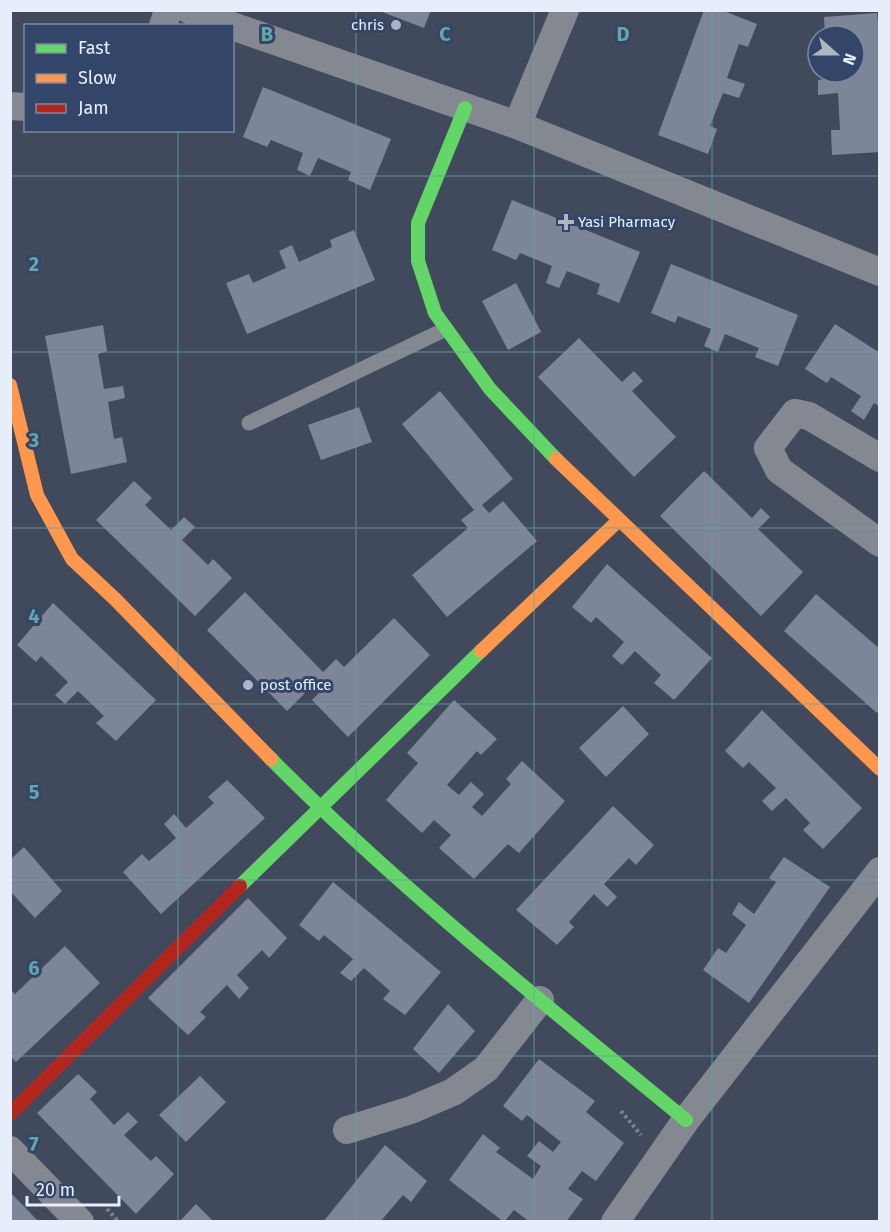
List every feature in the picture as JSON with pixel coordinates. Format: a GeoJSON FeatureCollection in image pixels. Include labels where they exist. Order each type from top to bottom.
{"type":"FeatureCollection","features":[{"type":"Feature","properties":{"kind":"street"},"geometry":{"type":"LineString","coordinates":[[189,10],[227,24]]}},
{"type":"Feature","properties":{"kind":"street"},"geometry":{"type":"LineString","coordinates":[[518,125],[565,10]]}},
{"type":"Feature","properties":{"kind":"street"},"geometry":{"type":"LineString","coordinates":[[234,27],[518,125],[879,272]]}},
{"type":"Feature","properties":{"kind":"street"},"geometry":{"type":"LineString","coordinates":[[465,108],[418,223],[418,261],[435,313],[490,389],[544,448],[879,769]]}},
{"type":"Feature","properties":{"kind":"street"},"geometry":{"type":"LineString","coordinates":[[10,385],[37,495],[72,559],[115,599],[319,807],[477,948],[686,1120]]}},
{"type":"Feature","properties":{"kind":"street"},"geometry":{"type":"LineString","coordinates":[[879,458],[809,416],[795,413],[768,448],[779,470],[879,543]]}},
{"type":"Feature","properties":{"kind":"street"},"geometry":{"type":"LineString","coordinates":[[10,1114],[319,807],[524,609],[620,520]]}},
{"type":"Feature","properties":{"kind":"street"},"geometry":{"type":"LineString","coordinates":[[615,1221],[686,1120],[879,871]]}},
{"type":"Feature","properties":{"kind":"street"},"geometry":{"type":"LineString","coordinates":[[347,1130],[411,1110],[453,1092],[486,1069],[540,1000]]}},
{"type":"Feature","properties":{"kind":"street"},"geometry":{"type":"LineString","coordinates":[[10,1150],[80,1221]]}},
{"type":"Feature","properties":{"kind":"lane"},"geometry":{"type":"LineString","coordinates":[[249,423],[446,328]]}},
{"type":"Feature","properties":{"kind":"lane"},"geometry":{"type":"LineString","coordinates":[[10,459],[26,453]]}},
{"type":"Feature","properties":{"kind":"path"},"geometry":{"type":"LineString","coordinates":[[615,1104],[642,1134],[636,1144]]}},
{"type":"Feature","properties":{"kind":"building"},"geometry":{"type":"Polygon","coordinates":[[[377,10],[431,10],[424,28],[377,10]]]}},
{"type":"Feature","properties":{"kind":"building"},"geometry":{"type":"Polygon","coordinates":[[[704,10],[721,10],[757,24],[748,47],[739,44],[727,78],[745,84],[739,98],[723,93],[710,126],[717,129],[708,154],[658,135],[704,10]]]}},
{"type":"Feature","properties":{"kind":"building"},"geometry":{"type":"Polygon","coordinates":[[[877,13],[880,47],[880,152],[832,155],[831,130],[840,130],[838,93],[818,95],[818,84],[866,84],[866,24],[824,24],[824,17],[877,13]]]}},
{"type":"Feature","properties":{"kind":"building"},"geometry":{"type":"Polygon","coordinates":[[[263,87],[391,139],[370,190],[348,180],[351,172],[318,158],[310,176],[297,170],[303,153],[271,140],[267,147],[243,137],[263,87]]]}},
{"type":"Feature","properties":{"kind":"building"},"geometry":{"type":"Polygon","coordinates":[[[512,200],[640,252],[619,303],[597,294],[600,284],[567,271],[559,288],[546,283],[552,266],[520,253],[516,260],[492,250],[512,200]]]}},
{"type":"Feature","properties":{"kind":"building"},"geometry":{"type":"Polygon","coordinates":[[[354,230],[375,280],[247,334],[226,283],[249,274],[253,283],[286,268],[279,251],[292,245],[299,262],[332,247],[330,240],[354,230]]]}},
{"type":"Feature","properties":{"kind":"building"},"geometry":{"type":"Polygon","coordinates":[[[671,264],[798,315],[778,366],[755,357],[759,348],[725,334],[718,352],[704,346],[711,329],[678,316],[675,323],[651,313],[671,264]]]}},
{"type":"Feature","properties":{"kind":"building"},"geometry":{"type":"Polygon","coordinates":[[[516,283],[541,332],[508,350],[482,301],[516,283]]]}},
{"type":"Feature","properties":{"kind":"building"},"geometry":{"type":"Polygon","coordinates":[[[835,324],[880,353],[880,407],[874,403],[864,420],[851,411],[861,396],[831,377],[827,383],[805,369],[835,324]]]}},
{"type":"Feature","properties":{"kind":"building"},"geometry":{"type":"Polygon","coordinates":[[[103,325],[107,351],[98,354],[104,389],[123,386],[125,398],[108,402],[114,439],[122,437],[127,462],[71,474],[45,336],[103,325]]]}},
{"type":"Feature","properties":{"kind":"building"},"geometry":{"type":"Polygon","coordinates":[[[579,338],[622,382],[634,371],[643,381],[632,391],[676,437],[634,477],[538,377],[579,338]]]}},
{"type":"Feature","properties":{"kind":"building"},"geometry":{"type":"Polygon","coordinates":[[[440,391],[513,479],[482,505],[489,513],[503,501],[537,541],[447,617],[412,575],[468,528],[461,520],[474,510],[402,424],[440,391]]]}},
{"type":"Feature","properties":{"kind":"building"},"geometry":{"type":"Polygon","coordinates":[[[359,407],[372,442],[321,460],[308,425],[359,407]]]}},
{"type":"Feature","properties":{"kind":"building"},"geometry":{"type":"Polygon","coordinates":[[[704,471],[752,518],[761,508],[770,517],[758,529],[803,572],[761,616],[660,516],[704,471]]]}},
{"type":"Feature","properties":{"kind":"building"},"geometry":{"type":"Polygon","coordinates":[[[134,481],[152,498],[145,505],[171,530],[184,517],[195,527],[182,540],[208,565],[213,559],[232,578],[195,616],[96,520],[134,481]]]}},
{"type":"Feature","properties":{"kind":"building"},"geometry":{"type":"Polygon","coordinates":[[[607,564],[712,658],[674,700],[654,683],[661,675],[635,651],[622,665],[612,656],[624,642],[596,617],[591,623],[572,607],[607,564]]]}},
{"type":"Feature","properties":{"kind":"building"},"geometry":{"type":"Polygon","coordinates":[[[245,592],[323,672],[336,659],[344,667],[394,618],[430,655],[348,737],[312,700],[324,688],[317,681],[287,711],[207,630],[245,592]]]}},
{"type":"Feature","properties":{"kind":"building"},"geometry":{"type":"Polygon","coordinates":[[[816,594],[880,649],[880,710],[877,713],[784,631],[816,594]]]}},
{"type":"Feature","properties":{"kind":"building"},"geometry":{"type":"Polygon","coordinates":[[[53,603],[156,700],[116,741],[96,723],[104,716],[78,691],[65,704],[55,695],[68,682],[41,656],[36,662],[17,645],[53,603]]]}},
{"type":"Feature","properties":{"kind":"building"},"geometry":{"type":"Polygon","coordinates":[[[454,700],[497,739],[481,755],[477,751],[447,785],[459,795],[471,782],[484,794],[472,807],[482,816],[511,784],[506,779],[522,761],[565,801],[519,853],[508,844],[474,879],[439,848],[451,835],[434,820],[422,833],[386,800],[418,763],[407,753],[454,700]]]}},
{"type":"Feature","properties":{"kind":"building"},"geometry":{"type":"Polygon","coordinates":[[[623,706],[649,734],[606,777],[579,748],[623,706]]]}},
{"type":"Feature","properties":{"kind":"building"},"geometry":{"type":"Polygon","coordinates":[[[762,710],[862,808],[823,849],[803,830],[810,823],[786,798],[772,811],[762,801],[776,788],[749,762],[743,768],[725,751],[762,710]]]}},
{"type":"Feature","properties":{"kind":"building"},"geometry":{"type":"Polygon","coordinates":[[[227,780],[265,818],[161,914],[123,872],[142,854],[149,861],[176,838],[164,824],[174,814],[186,828],[214,803],[208,797],[227,780]]]}},
{"type":"Feature","properties":{"kind":"building"},"geometry":{"type":"Polygon","coordinates":[[[613,806],[654,845],[636,865],[629,858],[604,884],[617,897],[607,907],[594,894],[569,922],[574,927],[557,945],[516,910],[613,806]]]}},
{"type":"Feature","properties":{"kind":"building"},"geometry":{"type":"Polygon","coordinates":[[[24,847],[62,891],[35,918],[10,891],[10,860],[24,847]]]}},
{"type":"Feature","properties":{"kind":"building"},"geometry":{"type":"Polygon","coordinates":[[[784,857],[830,887],[749,1003],[703,970],[718,948],[726,953],[746,925],[732,914],[739,902],[754,914],[776,882],[769,878],[784,857]]]}},
{"type":"Feature","properties":{"kind":"building"},"geometry":{"type":"Polygon","coordinates":[[[333,882],[441,972],[405,1015],[383,999],[390,991],[364,968],[351,981],[340,973],[353,959],[324,935],[319,941],[299,925],[333,882]]]}},
{"type":"Feature","properties":{"kind":"building"},"geometry":{"type":"Polygon","coordinates":[[[248,898],[287,938],[269,958],[262,950],[237,975],[249,988],[239,999],[227,985],[200,1012],[206,1017],[188,1035],[148,998],[248,898]]]}},
{"type":"Feature","properties":{"kind":"building"},"geometry":{"type":"Polygon","coordinates":[[[65,946],[100,983],[16,1062],[10,1056],[10,989],[15,994],[65,946]]]}},
{"type":"Feature","properties":{"kind":"building"},"geometry":{"type":"Polygon","coordinates":[[[448,1004],[475,1031],[439,1073],[413,1049],[448,1004]]]}},
{"type":"Feature","properties":{"kind":"building"},"geometry":{"type":"Polygon","coordinates":[[[539,1059],[595,1101],[586,1112],[624,1143],[596,1181],[582,1171],[568,1189],[583,1199],[566,1222],[530,1222],[514,1210],[504,1222],[449,1180],[483,1134],[500,1148],[496,1152],[533,1179],[541,1166],[527,1156],[539,1141],[553,1152],[561,1142],[527,1115],[522,1121],[503,1106],[539,1059]]]}},
{"type":"Feature","properties":{"kind":"building"},"geometry":{"type":"Polygon","coordinates":[[[78,1074],[97,1092],[90,1099],[114,1125],[128,1112],[138,1122],[124,1135],[151,1161],[156,1156],[174,1174],[136,1214],[37,1113],[78,1074]]]}},
{"type":"Feature","properties":{"kind":"building"},"geometry":{"type":"Polygon","coordinates":[[[200,1076],[226,1102],[186,1142],[159,1115],[200,1076]]]}},
{"type":"Feature","properties":{"kind":"building"},"geometry":{"type":"Polygon","coordinates":[[[385,1145],[427,1181],[411,1202],[403,1195],[380,1222],[323,1222],[385,1145]]]}},
{"type":"Feature","properties":{"kind":"building"},"geometry":{"type":"Polygon","coordinates":[[[10,1192],[39,1222],[10,1222],[10,1192]]]}},
{"type":"Feature","properties":{"kind":"building"},"geometry":{"type":"Polygon","coordinates":[[[196,1204],[214,1222],[179,1222],[196,1204]]]}},
{"type":"Feature","properties":{"kind":"traffic: fast"},"geometry":{"type":"LineString","coordinates":[[465,108],[418,223],[418,261],[435,313],[490,389],[556,459]]}},
{"type":"Feature","properties":{"kind":"traffic: fast"},"geometry":{"type":"LineString","coordinates":[[240,886],[481,651]]}},
{"type":"Feature","properties":{"kind":"traffic: fast"},"geometry":{"type":"LineString","coordinates":[[271,759],[370,854],[422,900],[686,1120]]}},
{"type":"Feature","properties":{"kind":"traffic: slow"},"geometry":{"type":"LineString","coordinates":[[10,385],[37,495],[72,559],[115,599],[271,759]]}},
{"type":"Feature","properties":{"kind":"traffic: slow"},"geometry":{"type":"LineString","coordinates":[[556,459],[880,769]]}},
{"type":"Feature","properties":{"kind":"traffic: slow"},"geometry":{"type":"LineString","coordinates":[[481,651],[619,520]]}},
{"type":"Feature","properties":{"kind":"traffic: jam"},"geometry":{"type":"LineString","coordinates":[[10,1114],[240,886]]}},
{"type":"Feature","properties":{"kind":"place","name":"chris"},"geometry":{"type":"Point","coordinates":[396,25]}},
{"type":"Feature","properties":{"kind":"place","name":"Yasi Pharmacy"},"geometry":{"type":"Point","coordinates":[566,222]}},
{"type":"Feature","properties":{"kind":"place","name":"post office"},"geometry":{"type":"Point","coordinates":[248,685]}}]}
